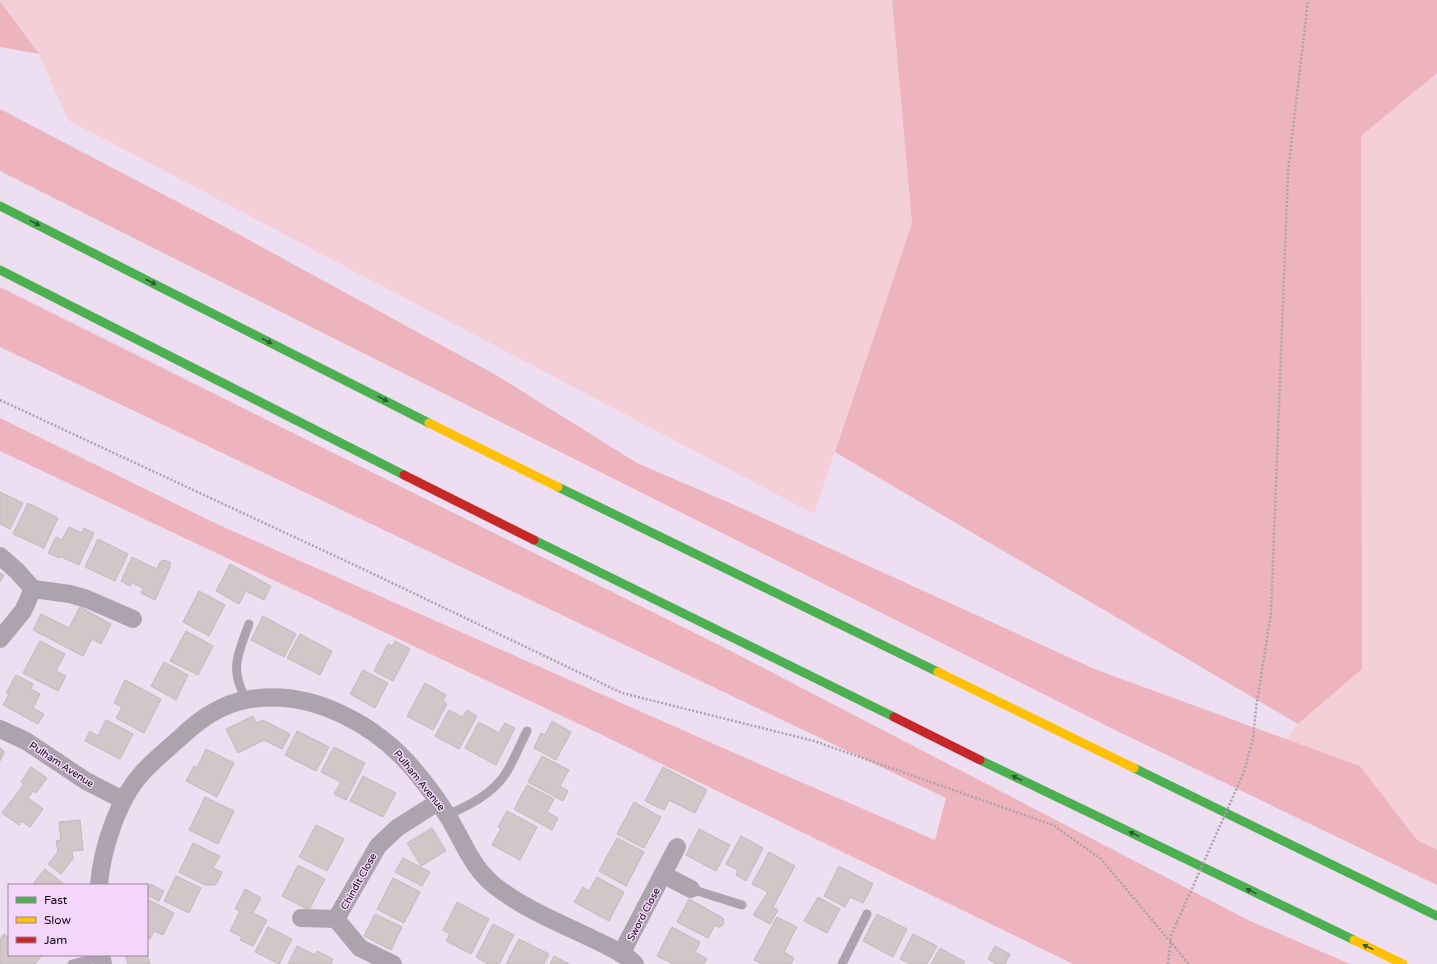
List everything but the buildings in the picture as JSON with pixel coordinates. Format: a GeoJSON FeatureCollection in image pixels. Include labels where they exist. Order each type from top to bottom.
{"type":"FeatureCollection","features":[{"type":"Feature","properties":{"kind":"highway"},"geometry":{"type":"LineString","coordinates":[[0,206],[504,460],[1437,916]]}},
{"type":"Feature","properties":{"kind":"highway"},"geometry":{"type":"LineString","coordinates":[[0,270],[478,513],[1018,778],[1403,964]]}},
{"type":"Feature","properties":{"kind":"street"},"geometry":{"type":"LineString","coordinates":[[0,556],[17,571],[33,589],[87,598],[133,619]]}},
{"type":"Feature","properties":{"kind":"street"},"geometry":{"type":"LineString","coordinates":[[0,639],[23,611],[33,589]]}},
{"type":"Feature","properties":{"kind":"street","name":"Pulham Avenue"},"geometry":{"type":"LineString","coordinates":[[99,884],[106,844],[123,800],[142,773],[187,731],[213,712],[246,699],[273,697],[292,699],[332,710],[351,719],[387,741],[402,754],[443,808],[482,875],[519,903],[628,959]]}},
{"type":"Feature","properties":{"kind":"street","name":"Pulham Avenue"},"geometry":{"type":"LineString","coordinates":[[0,729],[26,741],[86,781],[123,800]]}},
{"type":"Feature","properties":{"kind":"street","name":"Chindit Close"},"geometry":{"type":"LineString","coordinates":[[336,919],[378,846],[397,828],[443,808]]}},
{"type":"Feature","properties":{"kind":"street","name":"Sword Close"},"geometry":{"type":"LineString","coordinates":[[628,959],[677,847]]}},
{"type":"Feature","properties":{"kind":"street"},"geometry":{"type":"LineString","coordinates":[[664,874],[691,889]]}},
{"type":"Feature","properties":{"kind":"street","name":"Chindit Close"},"geometry":{"type":"LineString","coordinates":[[300,918],[336,919],[360,948],[393,964]]}},
{"type":"Feature","properties":{"kind":"lane"},"geometry":{"type":"LineString","coordinates":[[246,699],[239,687],[236,660],[249,624]]}},
{"type":"Feature","properties":{"kind":"lane"},"geometry":{"type":"LineString","coordinates":[[443,808],[476,801],[498,784],[506,773],[527,731]]}},
{"type":"Feature","properties":{"kind":"lane"},"geometry":{"type":"LineString","coordinates":[[691,889],[742,905]]}},
{"type":"Feature","properties":{"kind":"lane"},"geometry":{"type":"LineString","coordinates":[[842,964],[867,914]]}},
{"type":"Feature","properties":{"kind":"lane"},"geometry":{"type":"LineString","coordinates":[[72,964],[102,959]]}},
{"type":"Feature","properties":{"kind":"path"},"geometry":{"type":"LineString","coordinates":[[1168,964],[1171,936],[1244,772],[1253,739],[1256,708],[1271,613],[1288,172],[1308,0]]}},
{"type":"Feature","properties":{"kind":"path"},"geometry":{"type":"LineString","coordinates":[[0,400],[363,569],[622,693],[814,741],[1053,825],[1101,859],[1189,964]]}},
{"type":"Feature","properties":{"kind":"shaded area"},"geometry":{"type":"Polygon","coordinates":[[[0,0],[892,0],[912,223],[814,514],[68,120],[39,54],[0,0]]]}},
{"type":"Feature","properties":{"kind":"shaded area"},"geometry":{"type":"Polygon","coordinates":[[[892,0],[1437,0],[1437,73],[1361,136],[1362,669],[1298,724],[835,452],[912,223],[892,0]]]}},
{"type":"Feature","properties":{"kind":"shaded area"},"geometry":{"type":"Polygon","coordinates":[[[0,1],[39,54],[0,47],[0,1]]]}},
{"type":"Feature","properties":{"kind":"shaded area"},"geometry":{"type":"Polygon","coordinates":[[[1437,73],[1437,850],[1417,840],[1360,766],[1281,745],[1298,724],[1362,669],[1361,136],[1437,73]]]}},
{"type":"Feature","properties":{"kind":"shaded area"},"geometry":{"type":"Polygon","coordinates":[[[0,109],[216,222],[496,375],[637,463],[730,503],[1097,670],[1360,766],[1417,840],[1437,850],[1437,885],[1117,731],[0,171],[0,109]]]}},
{"type":"Feature","properties":{"kind":"shaded area"},"geometry":{"type":"Polygon","coordinates":[[[0,287],[725,648],[1250,921],[1350,964],[1073,964],[596,732],[0,451],[0,418],[219,525],[935,840],[946,798],[0,347],[0,287]]]}},
{"type":"Feature","properties":{"kind":"traffic: fast"},"geometry":{"type":"LineString","coordinates":[[0,206],[429,423]]}},
{"type":"Feature","properties":{"kind":"traffic: fast"},"geometry":{"type":"LineString","coordinates":[[0,270],[404,475]]}},
{"type":"Feature","properties":{"kind":"traffic: fast"},"geometry":{"type":"LineString","coordinates":[[558,487],[938,672]]}},
{"type":"Feature","properties":{"kind":"traffic: fast"},"geometry":{"type":"LineString","coordinates":[[534,540],[894,717]]}},
{"type":"Feature","properties":{"kind":"traffic: fast"},"geometry":{"type":"LineString","coordinates":[[980,760],[1354,940]]}},
{"type":"Feature","properties":{"kind":"traffic: fast"},"geometry":{"type":"LineString","coordinates":[[1134,768],[1437,916]]}},
{"type":"Feature","properties":{"kind":"traffic: slow"},"geometry":{"type":"LineString","coordinates":[[429,423],[558,487]]}},
{"type":"Feature","properties":{"kind":"traffic: slow"},"geometry":{"type":"LineString","coordinates":[[938,672],[1134,768]]}},
{"type":"Feature","properties":{"kind":"traffic: slow"},"geometry":{"type":"LineString","coordinates":[[1354,940],[1403,964]]}},
{"type":"Feature","properties":{"kind":"traffic: jam"},"geometry":{"type":"LineString","coordinates":[[404,475],[534,540]]}},
{"type":"Feature","properties":{"kind":"traffic: jam"},"geometry":{"type":"LineString","coordinates":[[894,717],[980,760]]}}]}
